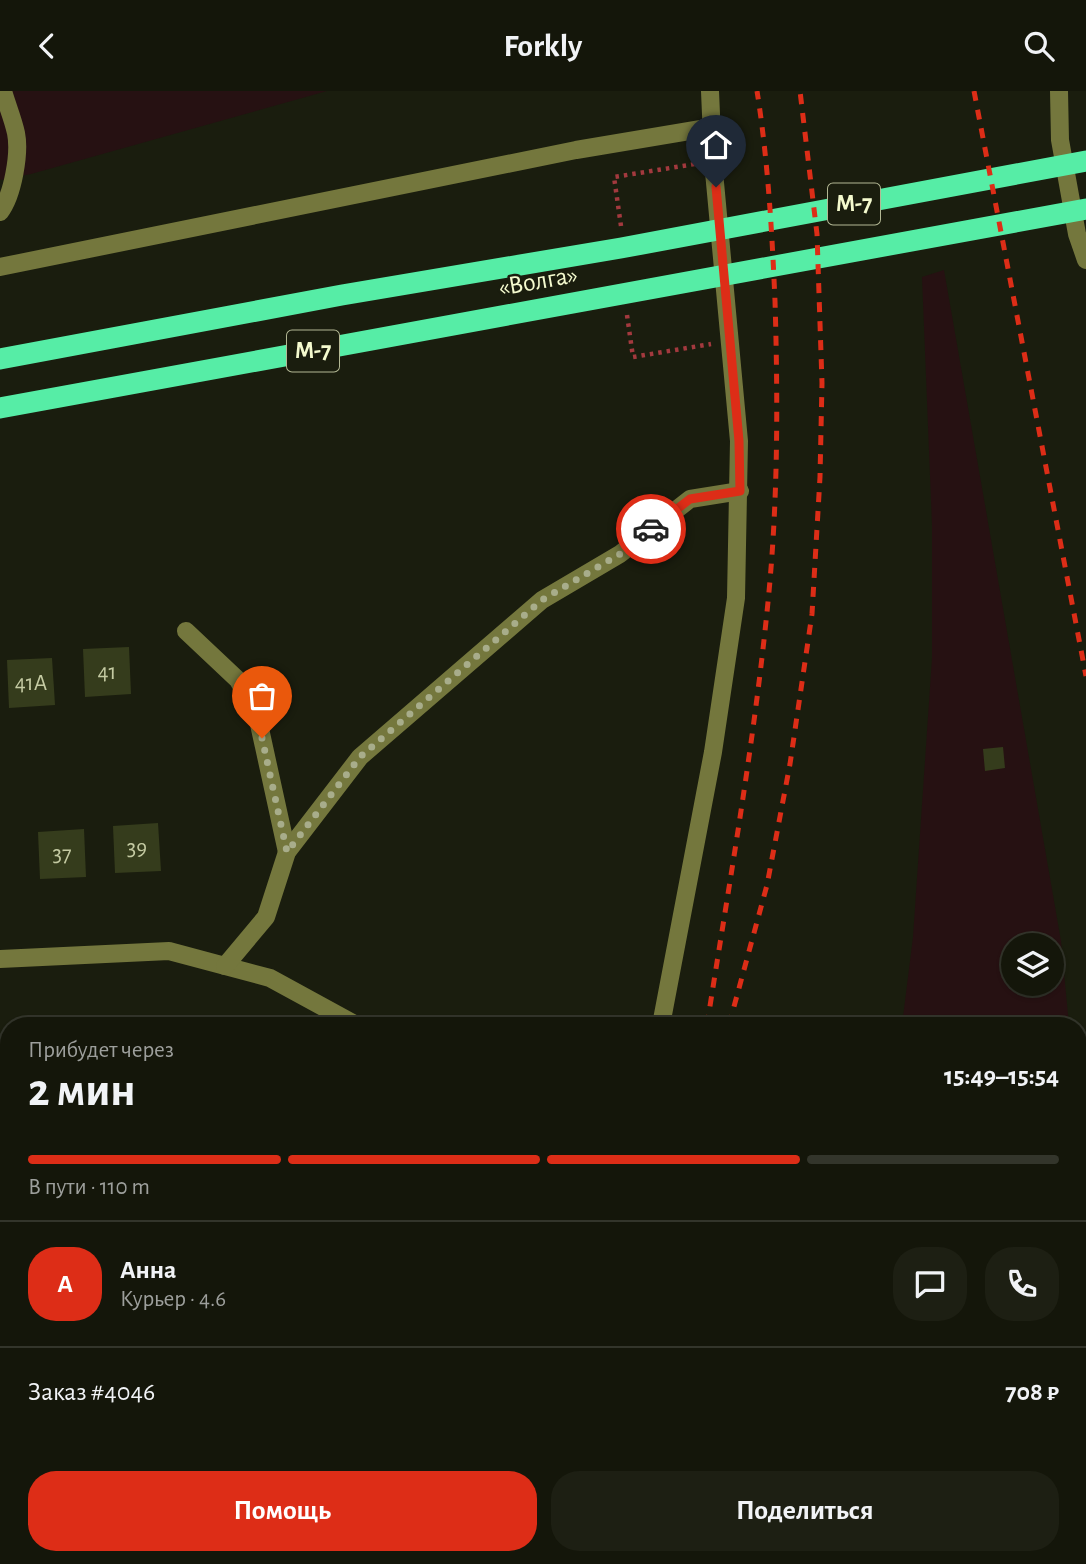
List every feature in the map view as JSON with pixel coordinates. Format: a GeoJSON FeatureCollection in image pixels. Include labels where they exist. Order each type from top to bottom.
{"type":"FeatureCollection","features":[{"type":"Feature","properties":{"kind":"highway","name":"«Волга»"},"geometry":{"type":"LineString","coordinates":[[0,359],[342,295],[621,248],[1086,161]]}},
{"type":"Feature","properties":{"kind":"highway","name":"«Волга»"},"geometry":{"type":"LineString","coordinates":[[0,408],[626,303],[1086,209]]}},
{"type":"Feature","properties":{"kind":"street"},"geometry":{"type":"LineString","coordinates":[[0,212],[15,173],[17,135],[3,91]]}},
{"type":"Feature","properties":{"kind":"street"},"geometry":{"type":"LineString","coordinates":[[663,1017],[713,753],[736,599],[739,441],[713,161],[710,91]]}},
{"type":"Feature","properties":{"kind":"street"},"geometry":{"type":"LineString","coordinates":[[1059,91],[1060,140],[1077,234],[1086,260]]}},
{"type":"Feature","properties":{"kind":"street"},"geometry":{"type":"LineString","coordinates":[[0,267],[576,150],[713,127]]}},
{"type":"Feature","properties":{"kind":"street"},"geometry":{"type":"LineString","coordinates":[[225,966],[266,917],[287,852],[360,757],[542,600],[620,554],[690,499],[740,491]]}},
{"type":"Feature","properties":{"kind":"street"},"geometry":{"type":"LineString","coordinates":[[186,631],[238,680],[257,715],[287,852]]}},
{"type":"Feature","properties":{"kind":"street"},"geometry":{"type":"LineString","coordinates":[[0,959],[169,951],[270,978],[341,1017]]}},
{"type":"Feature","properties":{"kind":"path"},"geometry":{"type":"LineString","coordinates":[[621,222],[614,177],[680,167]]}},
{"type":"Feature","properties":{"kind":"path"},"geometry":{"type":"LineString","coordinates":[[626,303],[634,357],[700,345]]}},
{"type":"Feature","properties":{"kind":"shaded area"},"geometry":{"type":"Polygon","coordinates":[[[0,91],[327,91],[31,174],[0,180],[0,91]]]}},
{"type":"Feature","properties":{"kind":"shaded area"},"geometry":{"type":"Polygon","coordinates":[[[944,270],[1060,933],[1001,933],[1001,996],[1064,996],[1064,973],[1068,1017],[903,1017],[913,937],[932,658],[932,525],[922,277],[944,270]]]}},
{"type":"Feature","properties":{"kind":"building"},"geometry":{"type":"Polygon","coordinates":[[[129,647],[131,694],[85,697],[83,649],[129,647]]]}},
{"type":"Feature","properties":{"kind":"building"},"geometry":{"type":"Polygon","coordinates":[[[52,658],[55,705],[9,708],[7,660],[52,658]]]}},
{"type":"Feature","properties":{"kind":"building"},"geometry":{"type":"Polygon","coordinates":[[[1003,747],[1005,768],[985,771],[983,749],[1003,747]]]}},
{"type":"Feature","properties":{"kind":"building"},"geometry":{"type":"Polygon","coordinates":[[[158,823],[161,871],[115,873],[113,826],[158,823]]]}},
{"type":"Feature","properties":{"kind":"building"},"geometry":{"type":"Polygon","coordinates":[[[84,829],[86,877],[40,879],[38,832],[84,829]]]}},
{"type":"Feature","properties":{"kind":"railway"},"geometry":{"type":"LineString","coordinates":[[708,1017],[756,708],[774,527],[777,414],[775,301],[767,170],[757,91]]}},
{"type":"Feature","properties":{"kind":"railway"},"geometry":{"type":"LineString","coordinates":[[731,1017],[767,885],[790,764],[812,614],[822,383],[817,234],[800,91]]}},
{"type":"Feature","properties":{"kind":"railway"},"geometry":{"type":"LineString","coordinates":[[974,91],[1086,676]]}},
{"type":"Feature","properties":{"kind":"way so far"},"geometry":{"type":"LineString","coordinates":[[262,738],[287,852],[360,757],[542,600],[620,554],[651,529]]}},
{"type":"Feature","properties":{"kind":"route"},"geometry":{"type":"LineString","coordinates":[[651,529],[690,499],[740,491],[739,441],[716,187]]}}]}
